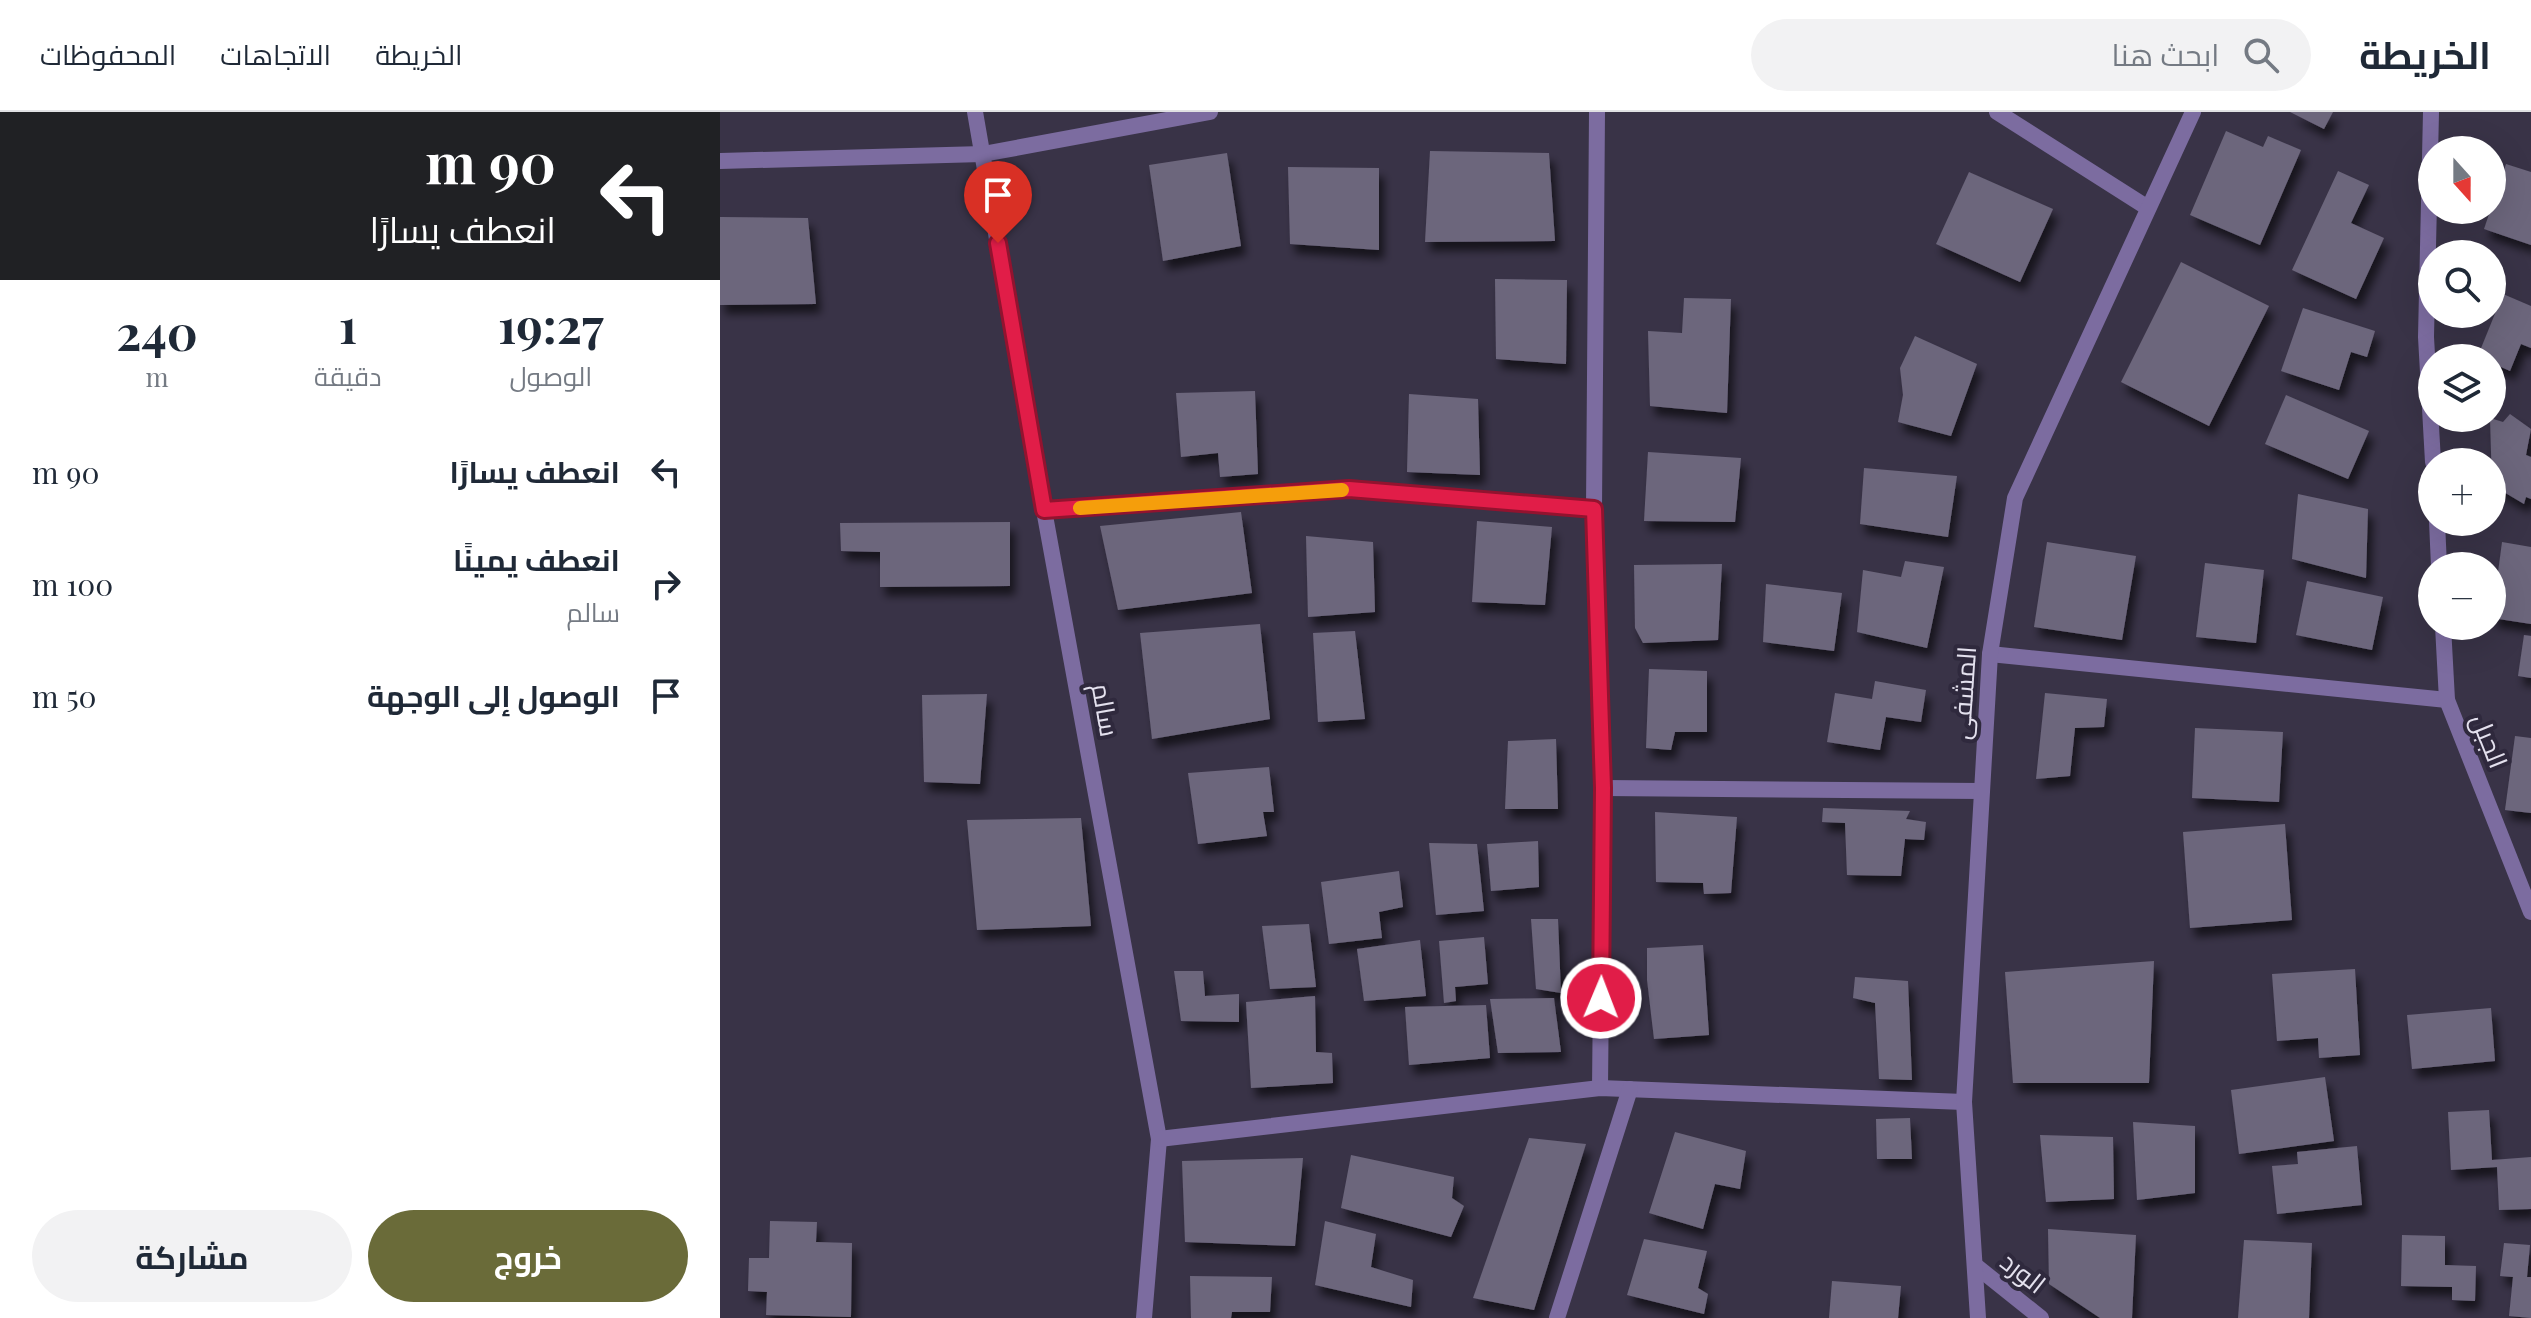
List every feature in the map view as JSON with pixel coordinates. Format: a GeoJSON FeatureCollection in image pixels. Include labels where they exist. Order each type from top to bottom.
{"type":"FeatureCollection","features":[{"type":"Feature","properties":{"kind":"street","name":"سالم"},"geometry":{"type":"LineString","coordinates":[[975,112],[1159,1139],[1144,1318]]}},
{"type":"Feature","properties":{"kind":"street"},"geometry":{"type":"LineString","coordinates":[[720,161],[983,154],[1210,112]]}},
{"type":"Feature","properties":{"kind":"street"},"geometry":{"type":"LineString","coordinates":[[1597,112],[1594,509],[1603,788],[1600,1088]]}},
{"type":"Feature","properties":{"kind":"street"},"geometry":{"type":"LineString","coordinates":[[1997,112],[2148,208]]}},
{"type":"Feature","properties":{"kind":"street","name":"المشفى"},"geometry":{"type":"LineString","coordinates":[[1978,1318],[1964,1102],[1990,654],[2015,498],[2193,112]]}},
{"type":"Feature","properties":{"kind":"street"},"geometry":{"type":"LineString","coordinates":[[2431,112],[2426,337],[2432,448]]}},
{"type":"Feature","properties":{"kind":"street"},"geometry":{"type":"LineString","coordinates":[[1044,510],[1349,489],[1594,509]]}},
{"type":"Feature","properties":{"kind":"street","name":"الجبل"},"geometry":{"type":"LineString","coordinates":[[2444,640],[2447,700],[2531,912]]}},
{"type":"Feature","properties":{"kind":"street"},"geometry":{"type":"LineString","coordinates":[[1990,654],[2447,700]]}},
{"type":"Feature","properties":{"kind":"street"},"geometry":{"type":"LineString","coordinates":[[1603,788],[1981,791]]}},
{"type":"Feature","properties":{"kind":"street"},"geometry":{"type":"LineString","coordinates":[[1159,1139],[1600,1088],[1964,1102]]}},
{"type":"Feature","properties":{"kind":"street"},"geometry":{"type":"LineString","coordinates":[[1557,1318],[1630,1089]]}},
{"type":"Feature","properties":{"kind":"street","name":"الورد"},"geometry":{"type":"LineString","coordinates":[[1976,1266],[2041,1318]]}},
{"type":"Feature","properties":{"kind":"building"},"geometry":{"type":"Polygon","coordinates":[[[2290,112],[2333,112],[2324,129],[2290,112]]]}},
{"type":"Feature","properties":{"kind":"building"},"geometry":{"type":"Polygon","coordinates":[[[2226,131],[2263,147],[2268,136],[2301,150],[2260,245],[2190,215],[2226,131]]]}},
{"type":"Feature","properties":{"kind":"building"},"geometry":{"type":"Polygon","coordinates":[[[1430,151],[1549,153],[1555,241],[1425,242],[1430,151]]]}},
{"type":"Feature","properties":{"kind":"building"},"geometry":{"type":"Polygon","coordinates":[[[1227,153],[1241,246],[1163,261],[1149,165],[1227,153]]]}},
{"type":"Feature","properties":{"kind":"building"},"geometry":{"type":"Polygon","coordinates":[[[2506,164],[2531,172],[2531,245],[2484,229],[2486,224],[2506,224],[2506,164]]]}},
{"type":"Feature","properties":{"kind":"building"},"geometry":{"type":"Polygon","coordinates":[[[1288,167],[1379,168],[1379,250],[1290,244],[1288,167]]]}},
{"type":"Feature","properties":{"kind":"building"},"geometry":{"type":"Polygon","coordinates":[[[2338,171],[2369,185],[2351,223],[2384,238],[2356,299],[2292,270],[2338,171]]]}},
{"type":"Feature","properties":{"kind":"building"},"geometry":{"type":"Polygon","coordinates":[[[1969,172],[2053,209],[2020,282],[1936,244],[1969,172]]]}},
{"type":"Feature","properties":{"kind":"building"},"geometry":{"type":"Polygon","coordinates":[[[720,217],[808,218],[816,304],[720,305],[720,217]]]}},
{"type":"Feature","properties":{"kind":"building"},"geometry":{"type":"Polygon","coordinates":[[[2181,262],[2269,306],[2209,426],[2121,382],[2181,262]]]}},
{"type":"Feature","properties":{"kind":"building"},"geometry":{"type":"Polygon","coordinates":[[[1495,279],[1567,280],[1566,364],[1496,359],[1495,279]]]}},
{"type":"Feature","properties":{"kind":"building"},"geometry":{"type":"Polygon","coordinates":[[[2506,295],[2531,306],[2531,348],[2521,344],[2510,371],[2506,369],[2506,344],[2483,344],[2489,328],[2506,328],[2506,295]]]}},
{"type":"Feature","properties":{"kind":"building"},"geometry":{"type":"Polygon","coordinates":[[[1684,298],[1731,299],[1727,413],[1650,406],[1648,331],[1682,333],[1684,298]]]}},
{"type":"Feature","properties":{"kind":"building"},"geometry":{"type":"Polygon","coordinates":[[[2303,308],[2375,331],[2367,357],[2351,352],[2339,390],[2281,371],[2303,308]]]}},
{"type":"Feature","properties":{"kind":"building"},"geometry":{"type":"Polygon","coordinates":[[[1915,336],[1977,364],[1951,436],[1898,422],[1903,395],[1900,368],[1915,336]]]}},
{"type":"Feature","properties":{"kind":"building"},"geometry":{"type":"Polygon","coordinates":[[[1255,391],[1258,474],[1220,477],[1218,453],[1181,457],[1176,393],[1255,391]]]}},
{"type":"Feature","properties":{"kind":"building"},"geometry":{"type":"Polygon","coordinates":[[[1409,394],[1478,399],[1480,475],[1407,472],[1409,394]]]}},
{"type":"Feature","properties":{"kind":"building"},"geometry":{"type":"Polygon","coordinates":[[[2286,395],[2369,431],[2348,479],[2265,444],[2286,395]]]}},
{"type":"Feature","properties":{"kind":"building"},"geometry":{"type":"Polygon","coordinates":[[[2510,414],[2531,429],[2526,455],[2531,457],[2531,499],[2526,497],[2524,504],[2506,493],[2506,448],[2491,448],[2490,432],[2506,432],[2506,419],[2510,414]]]}},
{"type":"Feature","properties":{"kind":"building"},"geometry":{"type":"Polygon","coordinates":[[[1648,452],[1741,458],[1735,522],[1644,521],[1648,452]]]}},
{"type":"Feature","properties":{"kind":"building"},"geometry":{"type":"Polygon","coordinates":[[[1864,468],[1957,476],[1948,537],[1860,524],[1864,468]]]}},
{"type":"Feature","properties":{"kind":"building"},"geometry":{"type":"Polygon","coordinates":[[[2298,494],[2368,509],[2366,578],[2292,559],[2298,494]]]}},
{"type":"Feature","properties":{"kind":"building"},"geometry":{"type":"Polygon","coordinates":[[[1241,512],[1252,593],[1118,610],[1100,526],[1241,512]]]}},
{"type":"Feature","properties":{"kind":"building"},"geometry":{"type":"Polygon","coordinates":[[[1477,521],[1552,527],[1545,605],[1472,602],[1477,521]]]}},
{"type":"Feature","properties":{"kind":"building"},"geometry":{"type":"Polygon","coordinates":[[[1010,522],[1010,586],[880,587],[880,552],[841,551],[840,523],[1010,522]]]}},
{"type":"Feature","properties":{"kind":"building"},"geometry":{"type":"Polygon","coordinates":[[[1306,536],[1373,542],[1375,612],[1308,617],[1306,536]]]}},
{"type":"Feature","properties":{"kind":"building"},"geometry":{"type":"Polygon","coordinates":[[[2047,542],[2136,556],[2122,640],[2034,627],[2047,542]]]}},
{"type":"Feature","properties":{"kind":"building"},"geometry":{"type":"Polygon","coordinates":[[[2502,542],[2531,547],[2531,624],[2506,620],[2506,552],[2501,552],[2502,542]]]}},
{"type":"Feature","properties":{"kind":"building"},"geometry":{"type":"Polygon","coordinates":[[[1905,561],[1944,567],[1927,648],[1857,632],[1863,570],[1901,577],[1905,561]]]}},
{"type":"Feature","properties":{"kind":"building"},"geometry":{"type":"Polygon","coordinates":[[[2205,563],[2264,570],[2256,643],[2196,637],[2205,563]]]}},
{"type":"Feature","properties":{"kind":"building"},"geometry":{"type":"Polygon","coordinates":[[[1722,564],[1718,640],[1643,643],[1635,628],[1634,565],[1722,564]]]}},
{"type":"Feature","properties":{"kind":"building"},"geometry":{"type":"Polygon","coordinates":[[[2307,581],[2383,597],[2372,650],[2296,635],[2307,581]]]}},
{"type":"Feature","properties":{"kind":"building"},"geometry":{"type":"Polygon","coordinates":[[[1766,584],[1842,593],[1834,651],[1763,642],[1766,584]]]}},
{"type":"Feature","properties":{"kind":"building"},"geometry":{"type":"Polygon","coordinates":[[[1260,624],[1270,719],[1152,739],[1140,633],[1260,624]]]}},
{"type":"Feature","properties":{"kind":"building"},"geometry":{"type":"Polygon","coordinates":[[[1355,631],[1365,719],[1318,722],[1313,633],[1355,631]]]}},
{"type":"Feature","properties":{"kind":"building"},"geometry":{"type":"Polygon","coordinates":[[[2524,635],[2531,636],[2531,678],[2518,676],[2524,635]]]}},
{"type":"Feature","properties":{"kind":"building"},"geometry":{"type":"Polygon","coordinates":[[[1649,669],[1707,671],[1707,732],[1675,732],[1671,750],[1646,748],[1649,669]]]}},
{"type":"Feature","properties":{"kind":"building"},"geometry":{"type":"Polygon","coordinates":[[[1875,681],[1926,690],[1921,722],[1886,717],[1880,750],[1827,742],[1835,693],[1872,699],[1875,681]]]}},
{"type":"Feature","properties":{"kind":"building"},"geometry":{"type":"Polygon","coordinates":[[[2045,693],[2107,699],[2104,727],[2075,728],[2070,776],[2036,779],[2045,693]]]}},
{"type":"Feature","properties":{"kind":"building"},"geometry":{"type":"Polygon","coordinates":[[[987,694],[980,784],[924,782],[922,695],[987,694]]]}},
{"type":"Feature","properties":{"kind":"building"},"geometry":{"type":"Polygon","coordinates":[[[2195,728],[2283,732],[2279,802],[2192,798],[2195,728]]]}},
{"type":"Feature","properties":{"kind":"building"},"geometry":{"type":"Polygon","coordinates":[[[2515,736],[2531,738],[2531,813],[2505,810],[2515,736]]]}},
{"type":"Feature","properties":{"kind":"building"},"geometry":{"type":"Polygon","coordinates":[[[1556,739],[1558,809],[1505,809],[1508,741],[1556,739]]]}},
{"type":"Feature","properties":{"kind":"building"},"geometry":{"type":"Polygon","coordinates":[[[1269,767],[1274,812],[1263,812],[1267,836],[1198,844],[1188,773],[1269,767]]]}},
{"type":"Feature","properties":{"kind":"building"},"geometry":{"type":"Polygon","coordinates":[[[1823,808],[1910,811],[1906,819],[1926,822],[1924,840],[1905,839],[1901,876],[1847,875],[1845,823],[1822,822],[1823,808]]]}},
{"type":"Feature","properties":{"kind":"building"},"geometry":{"type":"Polygon","coordinates":[[[1655,812],[1737,817],[1731,893],[1704,894],[1703,883],[1656,882],[1655,812]]]}},
{"type":"Feature","properties":{"kind":"building"},"geometry":{"type":"Polygon","coordinates":[[[1081,818],[1091,926],[977,930],[967,820],[1081,818]]]}},
{"type":"Feature","properties":{"kind":"building"},"geometry":{"type":"Polygon","coordinates":[[[2285,824],[2292,920],[2190,928],[2183,832],[2285,824]]]}},
{"type":"Feature","properties":{"kind":"building"},"geometry":{"type":"Polygon","coordinates":[[[1538,841],[1539,887],[1491,891],[1487,844],[1538,841]]]}},
{"type":"Feature","properties":{"kind":"building"},"geometry":{"type":"Polygon","coordinates":[[[1429,843],[1477,844],[1484,911],[1436,915],[1429,843]]]}},
{"type":"Feature","properties":{"kind":"building"},"geometry":{"type":"Polygon","coordinates":[[[1399,871],[1403,907],[1379,912],[1382,938],[1329,944],[1321,882],[1399,871]]]}},
{"type":"Feature","properties":{"kind":"building"},"geometry":{"type":"Polygon","coordinates":[[[1531,919],[1558,919],[1561,993],[1536,989],[1531,919]]]}},
{"type":"Feature","properties":{"kind":"building"},"geometry":{"type":"Polygon","coordinates":[[[1309,924],[1316,987],[1270,989],[1262,926],[1309,924]]]}},
{"type":"Feature","properties":{"kind":"building"},"geometry":{"type":"Polygon","coordinates":[[[1484,937],[1488,984],[1455,987],[1456,1001],[1444,1003],[1439,941],[1484,937]]]}},
{"type":"Feature","properties":{"kind":"building"},"geometry":{"type":"Polygon","coordinates":[[[1420,940],[1426,996],[1364,1001],[1357,949],[1420,940]]]}},
{"type":"Feature","properties":{"kind":"building"},"geometry":{"type":"Polygon","coordinates":[[[1703,945],[1709,1035],[1654,1039],[1647,980],[1647,948],[1703,945]]]}},
{"type":"Feature","properties":{"kind":"building"},"geometry":{"type":"Polygon","coordinates":[[[2154,961],[2149,1083],[2013,1083],[2005,972],[2154,961]]]}},
{"type":"Feature","properties":{"kind":"building"},"geometry":{"type":"Polygon","coordinates":[[[2355,969],[2360,1055],[2319,1058],[2318,1038],[2277,1041],[2272,974],[2355,969]]]}},
{"type":"Feature","properties":{"kind":"building"},"geometry":{"type":"Polygon","coordinates":[[[1174,971],[1203,971],[1205,996],[1239,994],[1239,1022],[1181,1021],[1174,971]]]}},
{"type":"Feature","properties":{"kind":"building"},"geometry":{"type":"Polygon","coordinates":[[[1855,977],[1908,981],[1912,1080],[1879,1079],[1875,1003],[1853,998],[1855,977]]]}},
{"type":"Feature","properties":{"kind":"building"},"geometry":{"type":"Polygon","coordinates":[[[1315,996],[1316,1052],[1332,1053],[1333,1083],[1251,1088],[1246,1002],[1315,996]]]}},
{"type":"Feature","properties":{"kind":"building"},"geometry":{"type":"Polygon","coordinates":[[[1554,998],[1561,1052],[1498,1053],[1490,999],[1554,998]]]}},
{"type":"Feature","properties":{"kind":"building"},"geometry":{"type":"Polygon","coordinates":[[[1486,1005],[1490,1058],[1409,1065],[1405,1007],[1486,1005]]]}},
{"type":"Feature","properties":{"kind":"building"},"geometry":{"type":"Polygon","coordinates":[[[2491,1008],[2495,1061],[2412,1069],[2407,1015],[2491,1008]]]}},
{"type":"Feature","properties":{"kind":"building"},"geometry":{"type":"Polygon","coordinates":[[[2325,1077],[2334,1141],[2239,1154],[2231,1090],[2325,1077]]]}},
{"type":"Feature","properties":{"kind":"building"},"geometry":{"type":"Polygon","coordinates":[[[2489,1110],[2492,1160],[2531,1157],[2531,1209],[2499,1210],[2497,1167],[2451,1170],[2448,1112],[2489,1110]]]}},
{"type":"Feature","properties":{"kind":"building"},"geometry":{"type":"Polygon","coordinates":[[[1910,1118],[1912,1159],[1877,1159],[1876,1119],[1910,1118]]]}},
{"type":"Feature","properties":{"kind":"building"},"geometry":{"type":"Polygon","coordinates":[[[2133,1122],[2195,1126],[2195,1193],[2137,1200],[2133,1122]]]}},
{"type":"Feature","properties":{"kind":"building"},"geometry":{"type":"Polygon","coordinates":[[[1675,1132],[1746,1151],[1740,1189],[1715,1184],[1703,1229],[1649,1213],[1675,1132]]]}},
{"type":"Feature","properties":{"kind":"building"},"geometry":{"type":"Polygon","coordinates":[[[2040,1135],[2113,1137],[2114,1199],[2046,1202],[2040,1135]]]}},
{"type":"Feature","properties":{"kind":"building"},"geometry":{"type":"Polygon","coordinates":[[[1529,1138],[1586,1144],[1534,1310],[1473,1298],[1529,1138]]]}},
{"type":"Feature","properties":{"kind":"building"},"geometry":{"type":"Polygon","coordinates":[[[2357,1146],[2362,1205],[2277,1214],[2272,1166],[2298,1164],[2297,1152],[2357,1146]]]}},
{"type":"Feature","properties":{"kind":"building"},"geometry":{"type":"Polygon","coordinates":[[[1351,1155],[1454,1177],[1452,1198],[1464,1206],[1451,1237],[1341,1208],[1351,1155]]]}},
{"type":"Feature","properties":{"kind":"building"},"geometry":{"type":"Polygon","coordinates":[[[1303,1158],[1295,1246],[1185,1242],[1182,1161],[1303,1158]]]}},
{"type":"Feature","properties":{"kind":"building"},"geometry":{"type":"Polygon","coordinates":[[[770,1221],[817,1222],[816,1242],[852,1243],[851,1317],[766,1315],[767,1292],[748,1291],[749,1258],[769,1258],[770,1221]]]}},
{"type":"Feature","properties":{"kind":"building"},"geometry":{"type":"Polygon","coordinates":[[[1325,1221],[1376,1234],[1371,1267],[1413,1280],[1411,1307],[1315,1285],[1325,1221]]]}},
{"type":"Feature","properties":{"kind":"building"},"geometry":{"type":"Polygon","coordinates":[[[2048,1229],[2136,1235],[2132,1318],[2100,1318],[2049,1284],[2048,1229]]]}},
{"type":"Feature","properties":{"kind":"building"},"geometry":{"type":"Polygon","coordinates":[[[2402,1235],[2445,1236],[2445,1265],[2476,1266],[2475,1301],[2452,1300],[2452,1287],[2401,1286],[2402,1235]]]}},
{"type":"Feature","properties":{"kind":"building"},"geometry":{"type":"Polygon","coordinates":[[[1644,1239],[1707,1251],[1698,1288],[1708,1294],[1704,1314],[1627,1295],[1644,1239]]]}},
{"type":"Feature","properties":{"kind":"building"},"geometry":{"type":"Polygon","coordinates":[[[2244,1240],[2312,1243],[2309,1318],[2238,1318],[2244,1240]]]}},
{"type":"Feature","properties":{"kind":"building"},"geometry":{"type":"Polygon","coordinates":[[[2504,1243],[2530,1245],[2527,1277],[2531,1277],[2531,1318],[2509,1316],[2513,1277],[2500,1276],[2504,1243]]]}},
{"type":"Feature","properties":{"kind":"building"},"geometry":{"type":"Polygon","coordinates":[[[1190,1276],[1272,1277],[1270,1312],[1232,1312],[1231,1318],[1191,1318],[1190,1276]]]}},
{"type":"Feature","properties":{"kind":"building"},"geometry":{"type":"Polygon","coordinates":[[[1832,1281],[1901,1286],[1898,1318],[1829,1318],[1832,1281]]]}},
{"type":"Feature","properties":{"kind":"slow traffic"},"geometry":{"type":"LineString","coordinates":[[1080,508],[1342,490]]}},
{"type":"Feature","properties":{"kind":"route"},"geometry":{"type":"LineString","coordinates":[[998,243],[1044,510],[1349,489],[1594,509],[1603,788],[1601,998]]}}]}
